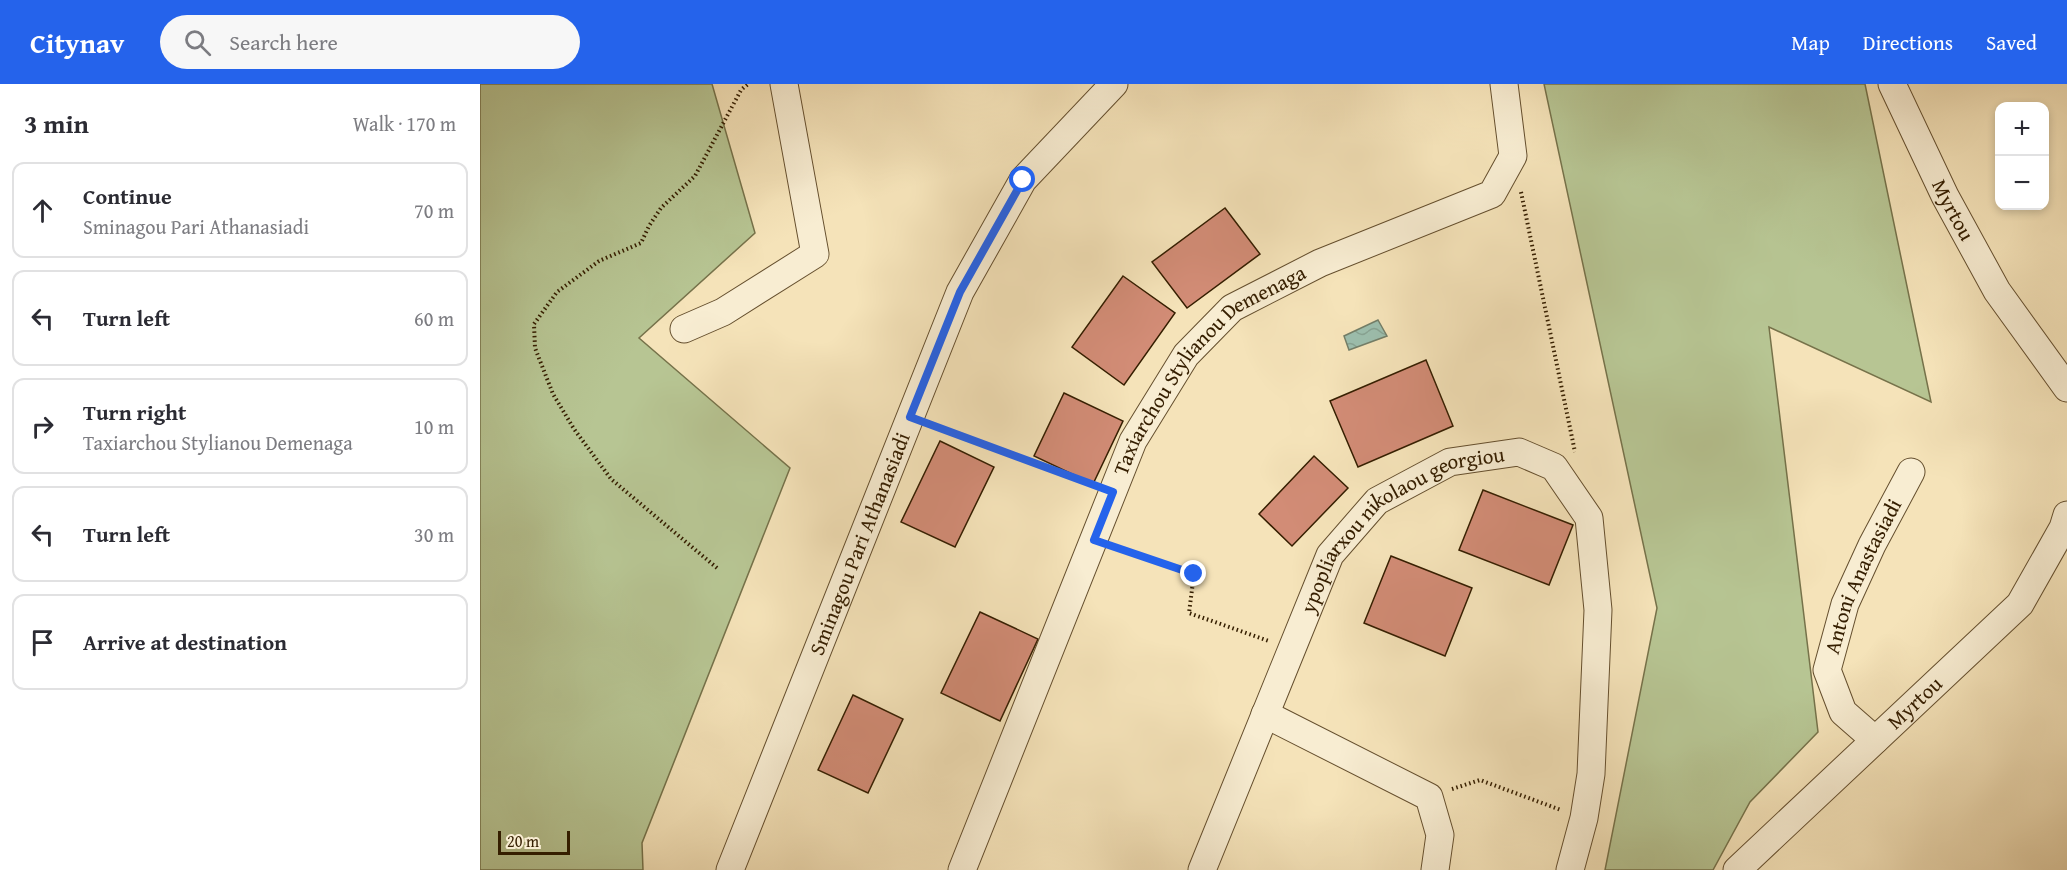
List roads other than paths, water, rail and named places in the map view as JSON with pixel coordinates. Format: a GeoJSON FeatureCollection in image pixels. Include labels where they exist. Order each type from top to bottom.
{"type":"FeatureCollection","features":[{"type":"Feature","properties":{"kind":"street"},"geometry":{"type":"LineString","coordinates":[[684,329],[723,312],[815,255],[784,84]]}},
{"type":"Feature","properties":{"kind":"street","name":"Sminagou Pari Athanasiadi"},"geometry":{"type":"LineString","coordinates":[[730,870],[960,292],[1023,180],[1114,84]]}},
{"type":"Feature","properties":{"kind":"street","name":"Taxiarchou Stylianou Demenaga"},"geometry":{"type":"LineString","coordinates":[[962,870],[1133,441],[1186,355],[1232,308],[1320,263],[1492,194],[1513,156],[1503,84]]}},
{"type":"Feature","properties":{"kind":"street","name":"Myrtou"},"geometry":{"type":"LineString","coordinates":[[1892,84],[1944,196],[1997,291],[2067,388]]}},
{"type":"Feature","properties":{"kind":"street","name":"ypopliarxou nikolaou georgiou"},"geometry":{"type":"LineString","coordinates":[[1202,870],[1330,555],[1377,501],[1450,462],[1519,452],[1554,467],[1589,518],[1598,610],[1591,774],[1584,818],[1572,865]]}},
{"type":"Feature","properties":{"kind":"street","name":"Antoni Anastasiadi"},"geometry":{"type":"LineString","coordinates":[[1875,740],[1843,712],[1827,670],[1845,604],[1872,545],[1911,472]]}},
{"type":"Feature","properties":{"kind":"street","name":"Myrtou"},"geometry":{"type":"LineString","coordinates":[[1737,870],[2020,604],[2063,528],[2067,515]]}},
{"type":"Feature","properties":{"kind":"street"},"geometry":{"type":"LineString","coordinates":[[1264,714],[1429,797],[1440,835],[1435,870]]}},
{"type":"Feature","properties":{"kind":"water"},"geometry":{"type":"Polygon","coordinates":[[[1378,320],[1387,336],[1349,350],[1344,336],[1378,320]]]}}]}
